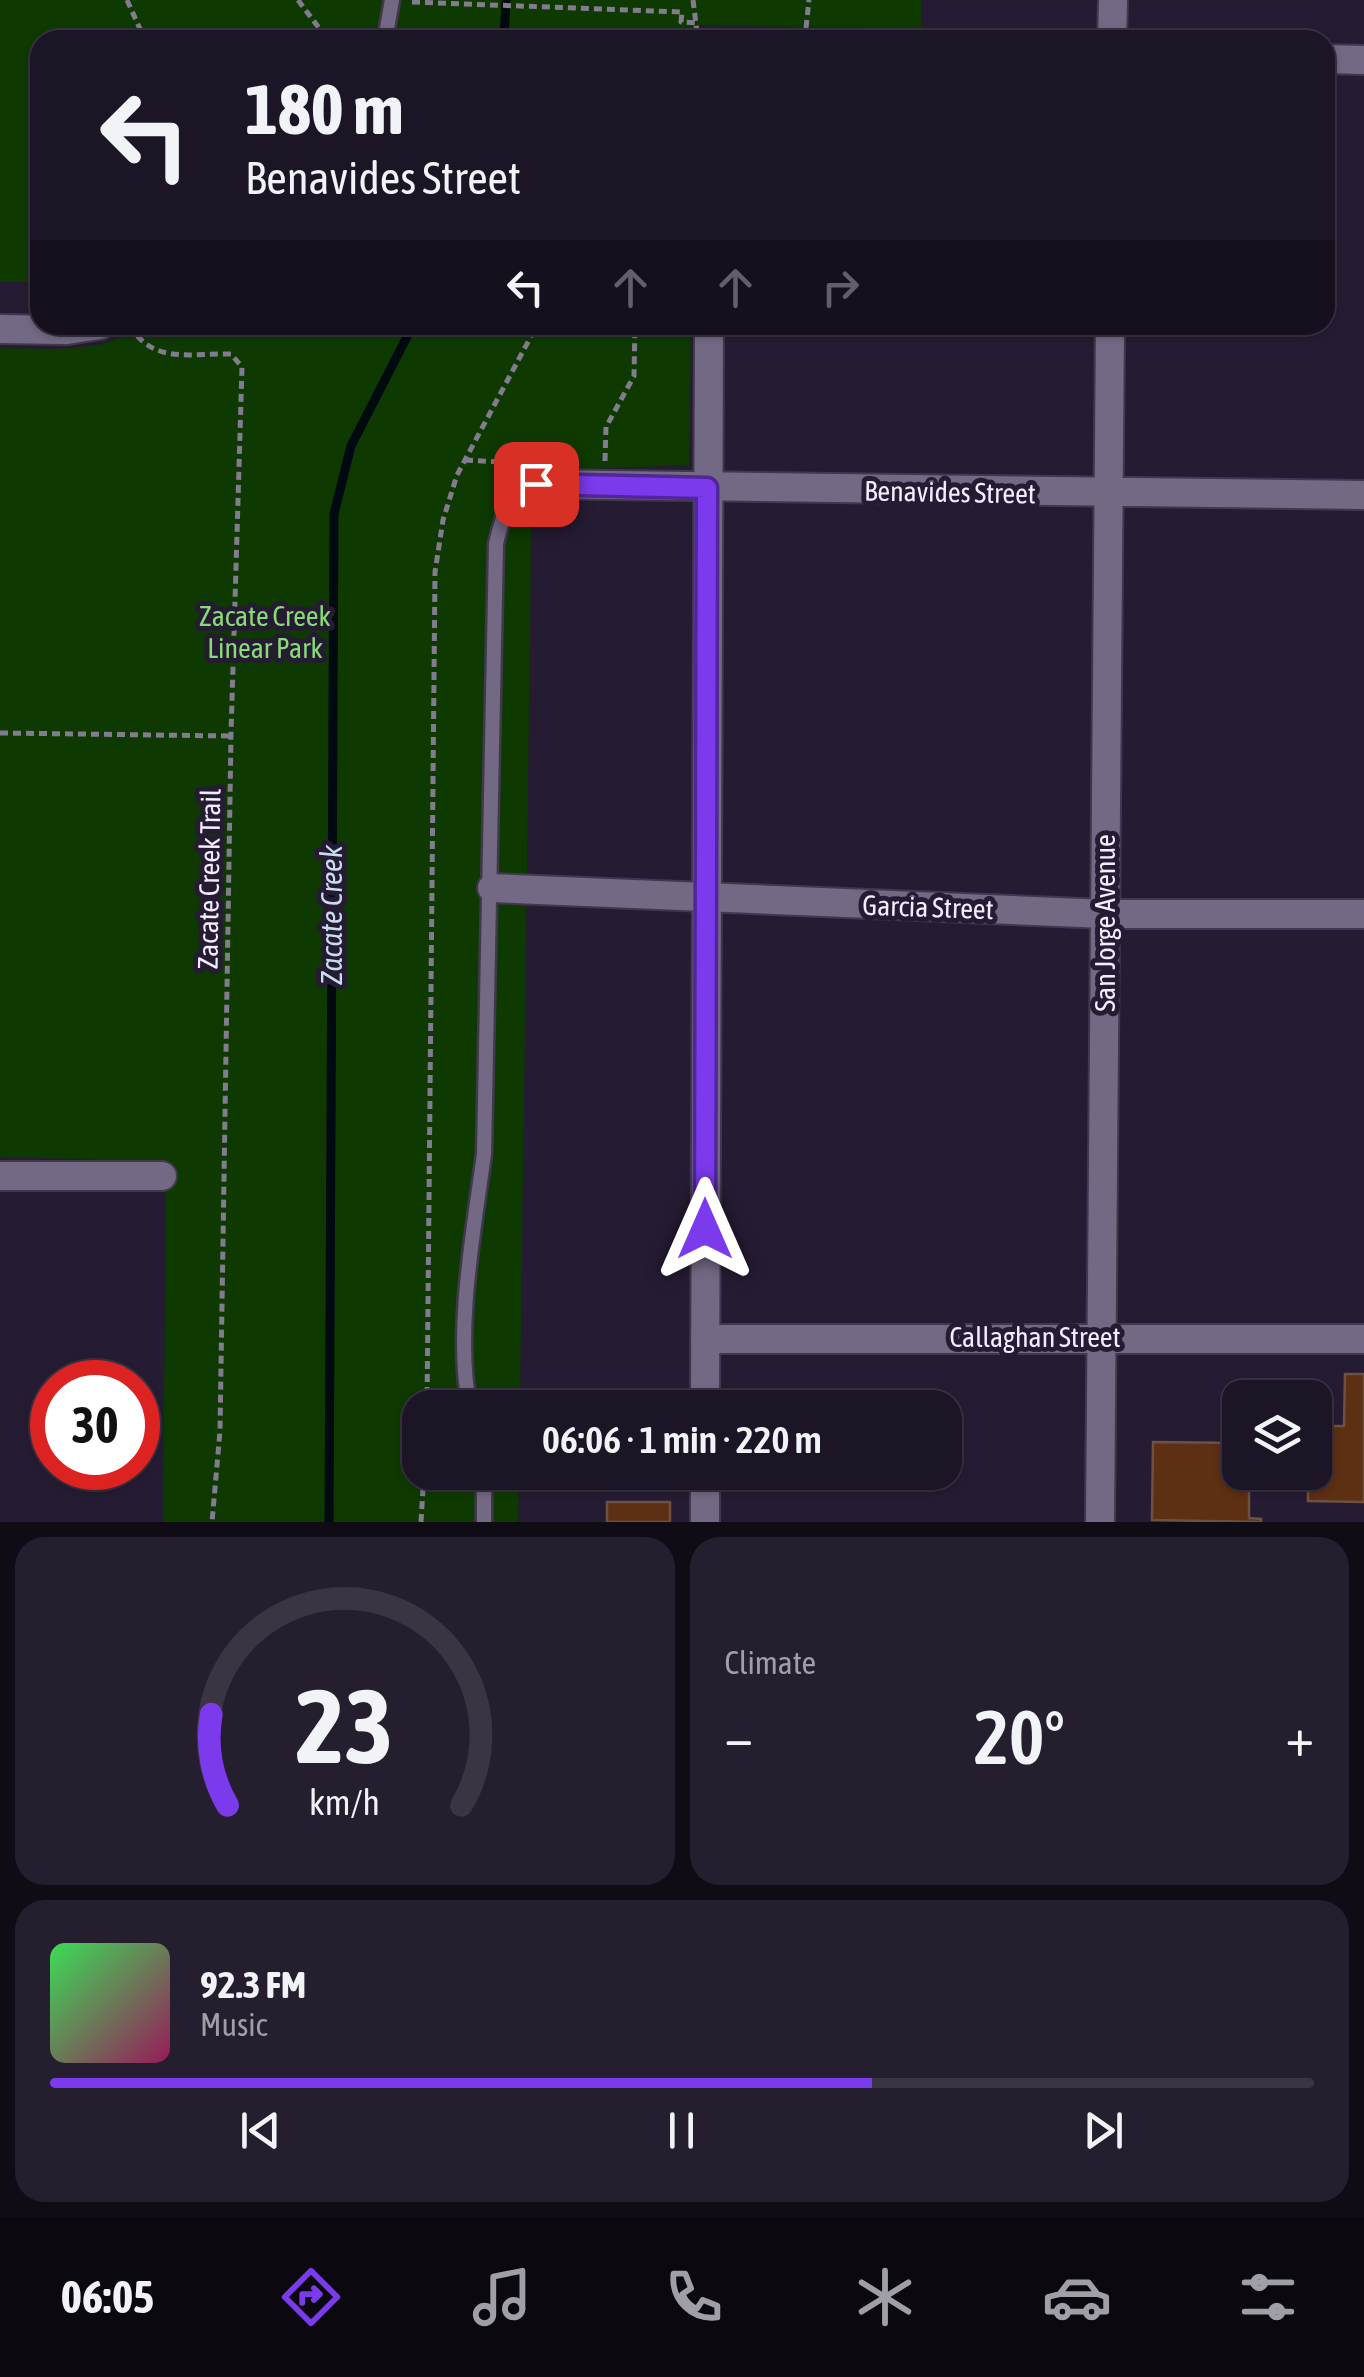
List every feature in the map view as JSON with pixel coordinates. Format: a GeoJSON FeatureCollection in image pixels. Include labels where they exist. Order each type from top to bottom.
{"type":"FeatureCollection","features":[{"type":"Feature","properties":{"kind":"street"},"geometry":{"type":"LineString","coordinates":[[1112,30],[1113,0]]}},
{"type":"Feature","properties":{"kind":"street"},"geometry":{"type":"LineString","coordinates":[[1335,59],[1364,60]]}},
{"type":"Feature","properties":{"kind":"street"},"geometry":{"type":"LineString","coordinates":[[0,330],[30,330]]}},
{"type":"Feature","properties":{"kind":"street"},"geometry":{"type":"LineString","coordinates":[[705,1390],[709,335]]}},
{"type":"Feature","properties":{"kind":"street","name":"San Jorge Avenue"},"geometry":{"type":"LineString","coordinates":[[1100,1522],[1110,335]]}},
{"type":"Feature","properties":{"kind":"street","name":"Benavides Street"},"geometry":{"type":"LineString","coordinates":[[533,474],[707,488],[1364,495]]}},
{"type":"Feature","properties":{"kind":"street","name":"Garcia Street"},"geometry":{"type":"LineString","coordinates":[[492,888],[1105,914],[1364,914]]}},
{"type":"Feature","properties":{"kind":"street"},"geometry":{"type":"LineString","coordinates":[[0,1176],[162,1176]]}},
{"type":"Feature","properties":{"kind":"street","name":"Callaghan Street"},"geometry":{"type":"LineString","coordinates":[[705,1340],[1102,1336],[1364,1339]]}},
{"type":"Feature","properties":{"kind":"street"},"geometry":{"type":"LineString","coordinates":[[705,1490],[705,1522]]}},
{"type":"Feature","properties":{"kind":"lane"},"geometry":{"type":"LineString","coordinates":[[387,30],[392,0]]}},
{"type":"Feature","properties":{"kind":"lane"},"geometry":{"type":"LineString","coordinates":[[466,1390],[472,1242],[484,1154],[496,544],[502,518],[533,474]]}},
{"type":"Feature","properties":{"kind":"lane"},"geometry":{"type":"LineString","coordinates":[[484,1490],[484,1522]]}},
{"type":"Feature","properties":{"kind":"path"},"geometry":{"type":"LineString","coordinates":[[127,0],[140,30]]}},
{"type":"Feature","properties":{"kind":"path"},"geometry":{"type":"LineString","coordinates":[[298,0],[324,30]]}},
{"type":"Feature","properties":{"kind":"path"},"geometry":{"type":"LineString","coordinates":[[693,0],[699,30]]}},
{"type":"Feature","properties":{"kind":"path"},"geometry":{"type":"LineString","coordinates":[[806,28],[808,0]]}},
{"type":"Feature","properties":{"kind":"path"},"geometry":{"type":"LineString","coordinates":[[410,2],[682,12],[681,22],[699,23]]}},
{"type":"Feature","properties":{"kind":"path","name":"Zacate Creek Trail"},"geometry":{"type":"LineString","coordinates":[[136,335],[155,352],[231,354],[242,368],[231,736],[220,1432],[212,1522]]}},
{"type":"Feature","properties":{"kind":"path"},"geometry":{"type":"LineString","coordinates":[[427,1390],[435,572],[443,520],[465,460],[532,335]]}},
{"type":"Feature","properties":{"kind":"path"},"geometry":{"type":"LineString","coordinates":[[586,464],[605,464],[606,426],[634,376],[635,335]]}},
{"type":"Feature","properties":{"kind":"path"},"geometry":{"type":"LineString","coordinates":[[465,460],[533,474]]}},
{"type":"Feature","properties":{"kind":"path"},"geometry":{"type":"LineString","coordinates":[[0,732],[231,736]]}},
{"type":"Feature","properties":{"kind":"path"},"geometry":{"type":"LineString","coordinates":[[421,1522],[423,1490]]}},
{"type":"Feature","properties":{"kind":"green space"},"geometry":{"type":"Polygon","coordinates":[[[0,0],[921,0],[921,29],[696,25],[696,30],[30,30],[30,282],[0,282],[0,0]]]}},
{"type":"Feature","properties":{"kind":"green space","name":"Zacate Creek Linear Park"},"geometry":{"type":"Polygon","coordinates":[[[126,335],[691,335],[689,465],[532,471],[520,1390],[402,1390],[402,1490],[519,1490],[518,1522],[163,1522],[166,1195],[156,1161],[0,1157],[0,348],[92,346],[126,335]]]}},
{"type":"Feature","properties":{"kind":"building"},"geometry":{"type":"Polygon","coordinates":[[[1345,1374],[1364,1374],[1364,1502],[1308,1501],[1308,1490],[1332,1490],[1332,1426],[1344,1426],[1345,1374]]]}},
{"type":"Feature","properties":{"kind":"building"},"geometry":{"type":"Polygon","coordinates":[[[1153,1442],[1222,1443],[1222,1490],[1249,1490],[1249,1518],[1261,1522],[1152,1520],[1153,1442]]]}},
{"type":"Feature","properties":{"kind":"building"},"geometry":{"type":"Polygon","coordinates":[[[607,1502],[670,1502],[670,1522],[607,1522],[607,1502]]]}},
{"type":"Feature","properties":{"kind":"waterway","name":"Zacate Creek"},"geometry":{"type":"LineString","coordinates":[[504,30],[506,0]]}},
{"type":"Feature","properties":{"kind":"waterway","name":"Zacate Creek"},"geometry":{"type":"LineString","coordinates":[[329,1522],[334,514],[351,446],[408,335]]}},
{"type":"Feature","properties":{"kind":"route"},"geometry":{"type":"LineString","coordinates":[[536,484],[707,488],[705,1229]]}}]}
